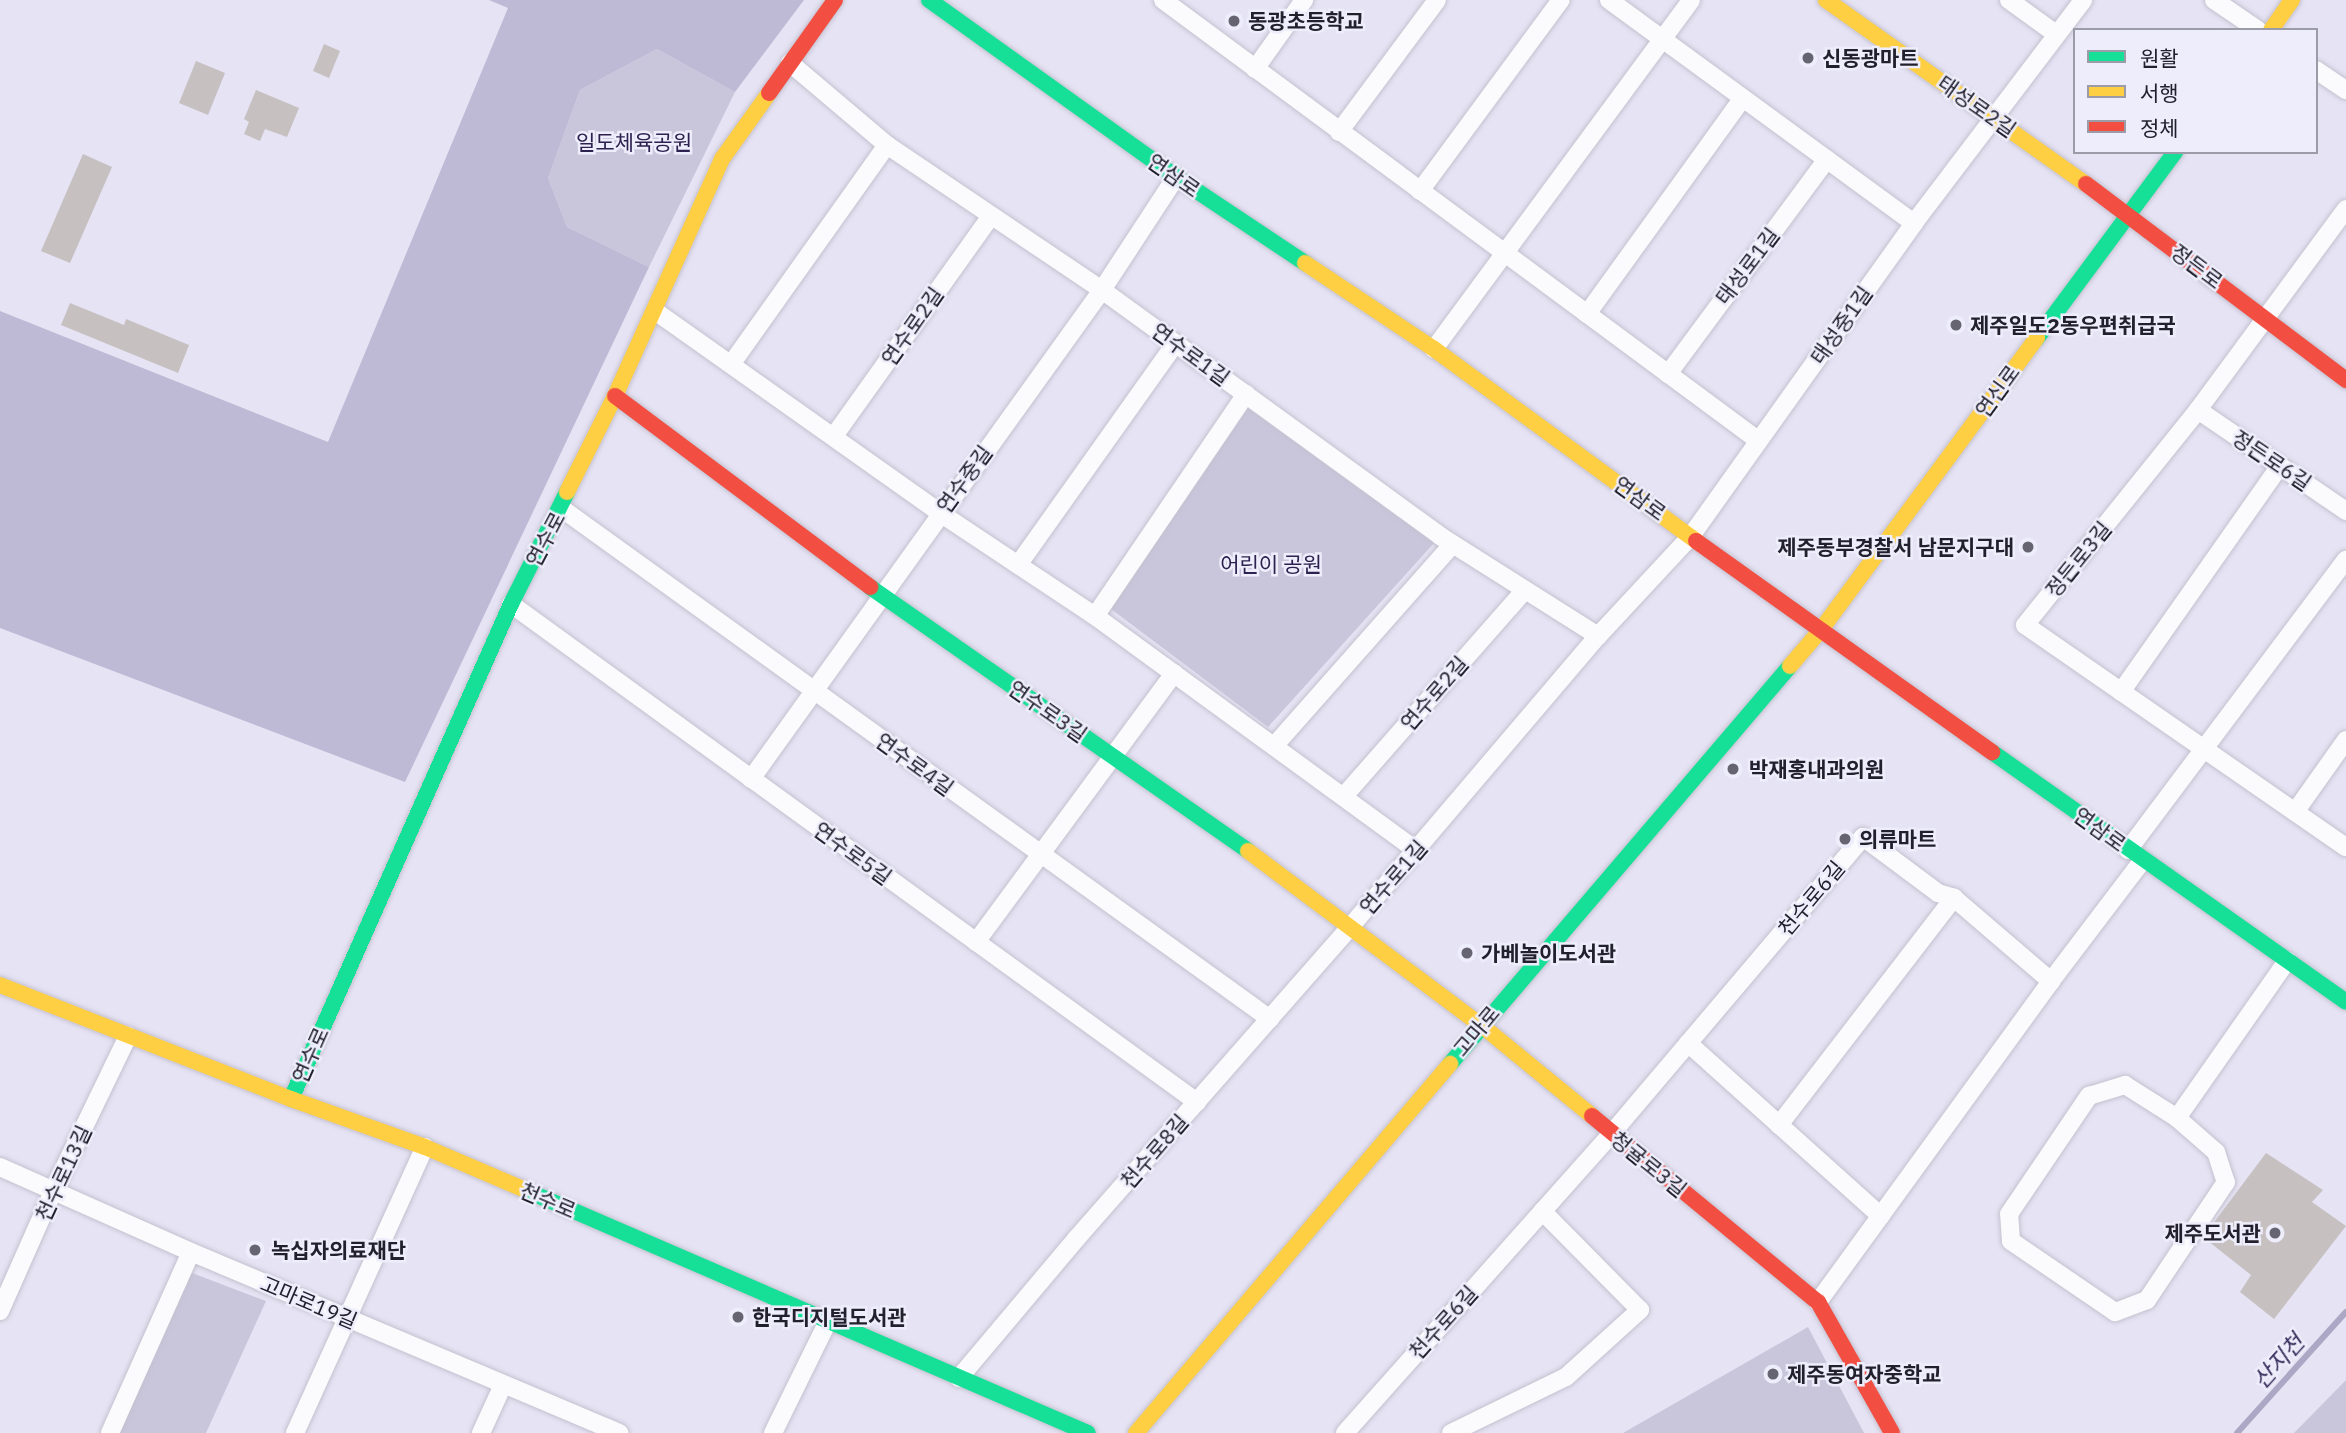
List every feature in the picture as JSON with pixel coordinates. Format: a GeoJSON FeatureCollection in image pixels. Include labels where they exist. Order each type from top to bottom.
{"type":"FeatureCollection","features":[{"type":"Feature","properties":{"kind":"street","name":"연수로"},"geometry":{"type":"LineString","coordinates":[[291,1099],[511,604],[561,509],[615,396],[722,159],[835,0]]}},
{"type":"Feature","properties":{"kind":"street","name":"연삼로"},"geometry":{"type":"LineString","coordinates":[[929,0],[1176,177],[1434,349],[1820,631],[2346,1002]]}},
{"type":"Feature","properties":{"kind":"street"},"geometry":{"type":"LineString","coordinates":[[1163,0],[1759,441]]}},
{"type":"Feature","properties":{"kind":"street"},"geometry":{"type":"LineString","coordinates":[[1255,69],[1304,0]]}},
{"type":"Feature","properties":{"kind":"street"},"geometry":{"type":"LineString","coordinates":[[1339,132],[1437,0]]}},
{"type":"Feature","properties":{"kind":"street"},"geometry":{"type":"LineString","coordinates":[[1420,191],[1560,0]]}},
{"type":"Feature","properties":{"kind":"street"},"geometry":{"type":"LineString","coordinates":[[1609,0],[1914,223]]}},
{"type":"Feature","properties":{"kind":"street"},"geometry":{"type":"LineString","coordinates":[[1434,349],[1690,0]]}},
{"type":"Feature","properties":{"kind":"street","name":"태성로2길"},"geometry":{"type":"LineString","coordinates":[[1826,0],[2127,213]]}},
{"type":"Feature","properties":{"kind":"street"},"geometry":{"type":"LineString","coordinates":[[2008,0],[2056,34]]}},
{"type":"Feature","properties":{"kind":"street","name":"태성중1길"},"geometry":{"type":"LineString","coordinates":[[1691,536],[1914,223],[2083,0]]}},
{"type":"Feature","properties":{"kind":"street"},"geometry":{"type":"LineString","coordinates":[[2214,0],[2255,28]]}},
{"type":"Feature","properties":{"kind":"street"},"geometry":{"type":"LineString","coordinates":[[2272,28],[2292,0]]}},
{"type":"Feature","properties":{"kind":"street","name":"연수로1길"},"geometry":{"type":"LineString","coordinates":[[790,63],[887,145],[1102,290],[1453,544],[1598,636]]}},
{"type":"Feature","properties":{"kind":"street"},"geometry":{"type":"LineString","coordinates":[[2318,71],[2346,90]]}},
{"type":"Feature","properties":{"kind":"street"},"geometry":{"type":"LineString","coordinates":[[1587,314],[1743,98]]}},
{"type":"Feature","properties":{"kind":"street"},"geometry":{"type":"LineString","coordinates":[[732,363],[887,145]]}},
{"type":"Feature","properties":{"kind":"street","name":"연신로"},"geometry":{"type":"LineString","coordinates":[[1820,631],[2127,213],[2173,154]]}},
{"type":"Feature","properties":{"kind":"street","name":"태성로1길"},"geometry":{"type":"LineString","coordinates":[[1668,374],[1827,159]]}},
{"type":"Feature","properties":{"kind":"street","name":"연수중길"},"geometry":{"type":"LineString","coordinates":[[751,779],[1102,290],[1176,177]]}},
{"type":"Feature","properties":{"kind":"street"},"geometry":{"type":"LineString","coordinates":[[2266,319],[2339,232],[2346,209]]}},
{"type":"Feature","properties":{"kind":"street","name":"정든로"},"geometry":{"type":"LineString","coordinates":[[2127,213],[2346,380]]}},
{"type":"Feature","properties":{"kind":"street","name":"연수로2길"},"geometry":{"type":"LineString","coordinates":[[834,436],[991,216]]}},
{"type":"Feature","properties":{"kind":"street"},"geometry":{"type":"LineString","coordinates":[[655,311],[732,363],[940,513],[1095,616],[1416,850]]}},
{"type":"Feature","properties":{"kind":"street","name":"정든로3길"},"geometry":{"type":"LineString","coordinates":[[2266,319],[2198,410],[2025,625],[2346,847]]}},
{"type":"Feature","properties":{"kind":"street"},"geometry":{"type":"LineString","coordinates":[[1018,565],[1176,343]]}},
{"type":"Feature","properties":{"kind":"street"},"geometry":{"type":"LineString","coordinates":[[1095,616],[1246,394]]}},
{"type":"Feature","properties":{"kind":"street","name":"연수로3길"},"geometry":{"type":"LineString","coordinates":[[615,396],[881,595],[1112,755],[1351,926],[1481,1025]]}},
{"type":"Feature","properties":{"kind":"street","name":"정든로6길"},"geometry":{"type":"LineString","coordinates":[[2198,410],[2346,510]]}},
{"type":"Feature","properties":{"kind":"street"},"geometry":{"type":"LineString","coordinates":[[2121,692],[2280,466]]}},
{"type":"Feature","properties":{"kind":"street","name":"연수로4길"},"geometry":{"type":"LineString","coordinates":[[561,509],[1270,1019]]}},
{"type":"Feature","properties":{"kind":"street","name":"연수로1길"},"geometry":{"type":"LineString","coordinates":[[1351,926],[1598,636],[1691,536]]}},
{"type":"Feature","properties":{"kind":"street"},"geometry":{"type":"LineString","coordinates":[[1275,745],[1453,544]]}},
{"type":"Feature","properties":{"kind":"street"},"geometry":{"type":"LineString","coordinates":[[1818,1302],[2051,981],[2206,750],[2346,560]]}},
{"type":"Feature","properties":{"kind":"street","name":"연수로2길"},"geometry":{"type":"LineString","coordinates":[[1344,796],[1525,590]]}},
{"type":"Feature","properties":{"kind":"street","name":"연수로5길"},"geometry":{"type":"LineString","coordinates":[[511,604],[1197,1102]]}},
{"type":"Feature","properties":{"kind":"street","name":"고마로"},"geometry":{"type":"LineString","coordinates":[[1136,1433],[1481,1025],[1820,631]]}},
{"type":"Feature","properties":{"kind":"street"},"geometry":{"type":"LineString","coordinates":[[976,942],[1174,673]]}},
{"type":"Feature","properties":{"kind":"street"},"geometry":{"type":"LineString","coordinates":[[2295,812],[2346,740]]}},
{"type":"Feature","properties":{"kind":"street","name":"천수로6길"},"geometry":{"type":"LineString","coordinates":[[1345,1433],[1612,1133],[1863,837],[1938,893],[1954,898],[2051,981]]}},
{"type":"Feature","properties":{"kind":"street"},"geometry":{"type":"LineString","coordinates":[[1779,1125],[1954,898]]}},
{"type":"Feature","properties":{"kind":"street","name":"천수로8길"},"geometry":{"type":"LineString","coordinates":[[960,1378],[1076,1238],[1351,926]]}},
{"type":"Feature","properties":{"kind":"street"},"geometry":{"type":"LineString","coordinates":[[2177,1118],[2287,961]]}},
{"type":"Feature","properties":{"kind":"street","name":"천수로"},"geometry":{"type":"LineString","coordinates":[[0,985],[291,1099],[425,1147],[1088,1433]]}},
{"type":"Feature","properties":{"kind":"street","name":"청귤로3길"},"geometry":{"type":"LineString","coordinates":[[1481,1025],[1818,1302],[1892,1433]]}},
{"type":"Feature","properties":{"kind":"street","name":"천수로13길"},"geometry":{"type":"LineString","coordinates":[[0,1311],[54,1189],[128,1036]]}},
{"type":"Feature","properties":{"kind":"street"},"geometry":{"type":"LineString","coordinates":[[1688,1043],[1881,1216]]}},
{"type":"Feature","properties":{"kind":"street"},"geometry":{"type":"LineString","coordinates":[[2125,1085],[2177,1118],[2216,1152],[2226,1182],[2147,1300],[2115,1312],[2011,1241],[2009,1214],[2089,1096],[2125,1085]]}},
{"type":"Feature","properties":{"kind":"street"},"geometry":{"type":"LineString","coordinates":[[295,1433],[425,1147]]}},
{"type":"Feature","properties":{"kind":"street","name":"고마로19길"},"geometry":{"type":"LineString","coordinates":[[0,1167],[191,1252],[619,1433]]}},
{"type":"Feature","properties":{"kind":"street"},"geometry":{"type":"LineString","coordinates":[[1451,1433],[1566,1377],[1640,1310],[1542,1211]]}},
{"type":"Feature","properties":{"kind":"street"},"geometry":{"type":"LineString","coordinates":[[110,1433],[191,1252]]}},
{"type":"Feature","properties":{"kind":"street"},"geometry":{"type":"LineString","coordinates":[[773,1433],[828,1321]]}},
{"type":"Feature","properties":{"kind":"street"},"geometry":{"type":"LineString","coordinates":[[481,1433],[503,1385]]}},
{"type":"Feature","properties":{"kind":"green space","name":"일도체육공원"},"geometry":{"type":"Polygon","coordinates":[[[657,49],[735,92],[649,267],[567,227],[548,178],[580,90],[657,49]]]}},
{"type":"Feature","properties":{"kind":"green space","name":"어린이 공원"},"geometry":{"type":"Polygon","coordinates":[[[1248,408],[1434,543],[1268,727],[1111,609],[1248,408]]]}},
{"type":"Feature","properties":{"kind":"green space"},"geometry":{"type":"Polygon","coordinates":[[[192,1273],[266,1301],[206,1433],[120,1433],[192,1273]]]}},
{"type":"Feature","properties":{"kind":"green space","name":"제주동여자중학교"},"geometry":{"type":"Polygon","coordinates":[[[1808,1327],[1864,1433],[1623,1433],[1808,1327]]]}},
{"type":"Feature","properties":{"kind":"green space"},"geometry":{"type":"Polygon","coordinates":[[[2346,1380],[2346,1433],[2294,1433],[2346,1380]]]}},
{"type":"Feature","properties":{"kind":"shaded area"},"geometry":{"type":"Polygon","coordinates":[[[489,0],[804,0],[735,92],[657,49],[580,90],[548,178],[567,227],[649,267],[405,782],[0,628],[0,311],[328,442],[508,8],[489,0]]]}},
{"type":"Feature","properties":{"kind":"building"},"geometry":{"type":"Polygon","coordinates":[[[324,44],[340,51],[329,78],[313,71],[324,44]]]}},
{"type":"Feature","properties":{"kind":"building"},"geometry":{"type":"Polygon","coordinates":[[[196,61],[225,73],[208,115],[179,103],[196,61]]]}},
{"type":"Feature","properties":{"kind":"building"},"geometry":{"type":"Polygon","coordinates":[[[256,90],[299,108],[287,137],[265,129],[260,141],[244,134],[249,122],[244,119],[256,90]]]}},
{"type":"Feature","properties":{"kind":"building"},"geometry":{"type":"Polygon","coordinates":[[[83,154],[112,167],[70,263],[41,251],[83,154]]]}},
{"type":"Feature","properties":{"kind":"building"},"geometry":{"type":"Polygon","coordinates":[[[70,303],[124,325],[126,319],[189,345],[178,373],[61,325],[70,303]]]}},
{"type":"Feature","properties":{"kind":"building","name":"제주도서관"},"geometry":{"type":"Polygon","coordinates":[[[2266,1153],[2323,1190],[2312,1202],[2346,1226],[2274,1319],[2240,1292],[2251,1275],[2203,1237],[2266,1153]]]}},
{"type":"Feature","properties":{"kind":"waterway","name":"산지천"},"geometry":{"type":"LineString","coordinates":[[2237,1433],[2346,1312]]}},
{"type":"Feature","properties":{"kind":"traffic: fast"},"geometry":{"type":"LineString","coordinates":[[929,0],[1176,177],[1305,263]]}},
{"type":"Feature","properties":{"kind":"traffic: fast"},"geometry":{"type":"LineString","coordinates":[[2037,338],[2174,154]]}},
{"type":"Feature","properties":{"kind":"traffic: fast"},"geometry":{"type":"LineString","coordinates":[[291,1099],[511,604],[567,492]]}},
{"type":"Feature","properties":{"kind":"traffic: fast"},"geometry":{"type":"LineString","coordinates":[[870,587],[1248,851]]}},
{"type":"Feature","properties":{"kind":"traffic: fast"},"geometry":{"type":"LineString","coordinates":[[1450,1064],[1790,666]]}},
{"type":"Feature","properties":{"kind":"traffic: fast"},"geometry":{"type":"LineString","coordinates":[[1992,752],[2346,1002]]}},
{"type":"Feature","properties":{"kind":"traffic: fast"},"geometry":{"type":"LineString","coordinates":[[523,1189],[1088,1433]]}},
{"type":"Feature","properties":{"kind":"traffic: slow"},"geometry":{"type":"LineString","coordinates":[[1826,0],[2086,184]]}},
{"type":"Feature","properties":{"kind":"traffic: slow"},"geometry":{"type":"LineString","coordinates":[[2272,28],[2292,0]]}},
{"type":"Feature","properties":{"kind":"traffic: slow"},"geometry":{"type":"LineString","coordinates":[[567,492],[615,396],[722,159],[769,93]]}},
{"type":"Feature","properties":{"kind":"traffic: slow"},"geometry":{"type":"LineString","coordinates":[[1305,263],[1434,349],[1696,541]]}},
{"type":"Feature","properties":{"kind":"traffic: slow"},"geometry":{"type":"LineString","coordinates":[[1790,666],[1820,631],[2037,338]]}},
{"type":"Feature","properties":{"kind":"traffic: slow"},"geometry":{"type":"LineString","coordinates":[[1248,851],[1481,1025],[1592,1116]]}},
{"type":"Feature","properties":{"kind":"traffic: slow"},"geometry":{"type":"LineString","coordinates":[[0,985],[291,1099],[425,1147],[523,1189]]}},
{"type":"Feature","properties":{"kind":"traffic: slow"},"geometry":{"type":"LineString","coordinates":[[1136,1433],[1450,1064]]}},
{"type":"Feature","properties":{"kind":"traffic: jam"},"geometry":{"type":"LineString","coordinates":[[769,93],[835,0]]}},
{"type":"Feature","properties":{"kind":"traffic: jam"},"geometry":{"type":"LineString","coordinates":[[2086,184],[2346,380]]}},
{"type":"Feature","properties":{"kind":"traffic: jam"},"geometry":{"type":"LineString","coordinates":[[615,396],[870,587]]}},
{"type":"Feature","properties":{"kind":"traffic: jam"},"geometry":{"type":"LineString","coordinates":[[1696,541],[1992,752]]}},
{"type":"Feature","properties":{"kind":"traffic: jam"},"geometry":{"type":"LineString","coordinates":[[1592,1116],[1818,1302],[1892,1433]]}},
{"type":"Feature","properties":{"kind":"place","name":"동광초등학교"},"geometry":{"type":"Point","coordinates":[1234,21]}},
{"type":"Feature","properties":{"kind":"place","name":"신동광마트"},"geometry":{"type":"Point","coordinates":[1808,58]}},
{"type":"Feature","properties":{"kind":"place","name":"제주일도2동우편취급국"},"geometry":{"type":"Point","coordinates":[1956,325]}},
{"type":"Feature","properties":{"kind":"place","name":"제주동부경찰서 남문지구대"},"geometry":{"type":"Point","coordinates":[2028,547]}},
{"type":"Feature","properties":{"kind":"place","name":"박재홍내과의원"},"geometry":{"type":"Point","coordinates":[1733,769]}},
{"type":"Feature","properties":{"kind":"place","name":"의류마트"},"geometry":{"type":"Point","coordinates":[1845,839]}},
{"type":"Feature","properties":{"kind":"place","name":"가베놀이도서관"},"geometry":{"type":"Point","coordinates":[1467,953]}},
{"type":"Feature","properties":{"kind":"place","name":"제주도서관"},"geometry":{"type":"Point","coordinates":[2275,1233]}},
{"type":"Feature","properties":{"kind":"place","name":"녹십자의료재단"},"geometry":{"type":"Point","coordinates":[255,1250]}},
{"type":"Feature","properties":{"kind":"place","name":"한국디지털도서관"},"geometry":{"type":"Point","coordinates":[738,1317]}},
{"type":"Feature","properties":{"kind":"place","name":"제주동여자중학교"},"geometry":{"type":"Point","coordinates":[1773,1374]}}]}
